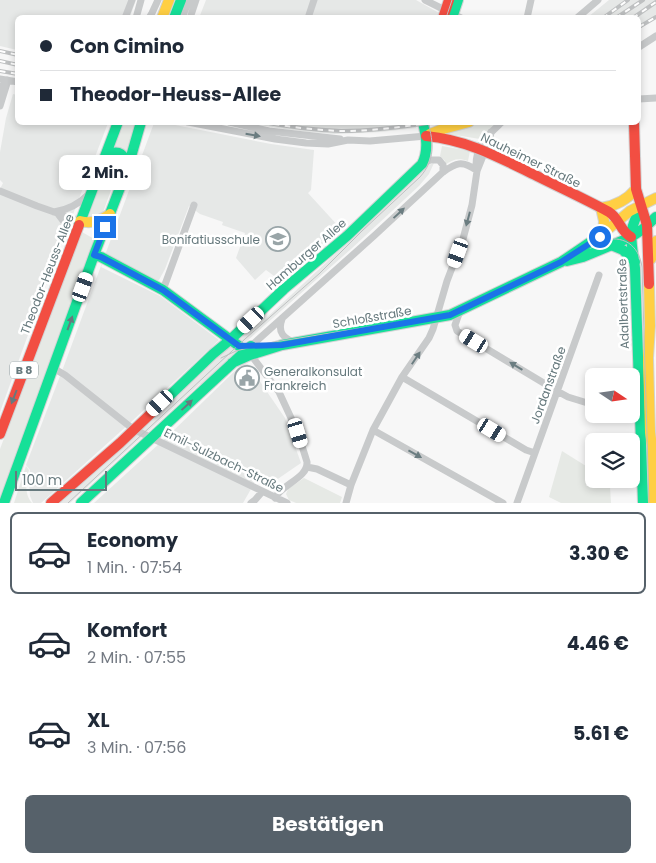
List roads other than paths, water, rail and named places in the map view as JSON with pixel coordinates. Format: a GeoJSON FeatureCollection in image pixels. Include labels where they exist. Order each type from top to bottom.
{"type":"FeatureCollection","features":[{"type":"Feature","properties":{"kind":"street"},"geometry":{"type":"LineString","coordinates":[[126,15],[132,0]]}},
{"type":"Feature","properties":{"kind":"street"},"geometry":{"type":"LineString","coordinates":[[136,15],[141,0]]}},
{"type":"Feature","properties":{"kind":"street"},"geometry":{"type":"LineString","coordinates":[[151,15],[158,0]]}},
{"type":"Feature","properties":{"kind":"street"},"geometry":{"type":"LineString","coordinates":[[163,15],[169,0]]}},
{"type":"Feature","properties":{"kind":"street"},"geometry":{"type":"LineString","coordinates":[[175,15],[181,0]]}},
{"type":"Feature","properties":{"kind":"street"},"geometry":{"type":"LineString","coordinates":[[183,15],[189,0]]}},
{"type":"Feature","properties":{"kind":"street"},"geometry":{"type":"LineString","coordinates":[[191,15],[196,0]]}},
{"type":"Feature","properties":{"kind":"street"},"geometry":{"type":"LineString","coordinates":[[309,15],[314,0]]}},
{"type":"Feature","properties":{"kind":"street"},"geometry":{"type":"LineString","coordinates":[[425,0],[451,13],[458,0]]}},
{"type":"Feature","properties":{"kind":"street"},"geometry":{"type":"LineString","coordinates":[[528,15],[531,0]]}},
{"type":"Feature","properties":{"kind":"street"},"geometry":{"type":"LineString","coordinates":[[580,15],[598,0]]}},
{"type":"Feature","properties":{"kind":"street"},"geometry":{"type":"LineString","coordinates":[[641,47],[656,36]]}},
{"type":"Feature","properties":{"kind":"street"},"geometry":{"type":"LineString","coordinates":[[0,91],[5,80]]}},
{"type":"Feature","properties":{"kind":"street"},"geometry":{"type":"LineString","coordinates":[[0,106],[5,80]]}},
{"type":"Feature","properties":{"kind":"street"},"geometry":{"type":"LineString","coordinates":[[641,99],[656,98]]}},
{"type":"Feature","properties":{"kind":"street","name":"Theodor-Heuss-Allee"},"geometry":{"type":"LineString","coordinates":[[0,434],[117,125]]}},
{"type":"Feature","properties":{"kind":"street","name":"B 8"},"geometry":{"type":"LineString","coordinates":[[4,503],[142,125]]}},
{"type":"Feature","properties":{"kind":"street"},"geometry":{"type":"LineString","coordinates":[[203,125],[257,136],[306,143],[328,144],[348,140]]}},
{"type":"Feature","properties":{"kind":"street"},"geometry":{"type":"LineString","coordinates":[[242,125],[269,131],[348,140],[379,140],[456,125]]}},
{"type":"Feature","properties":{"kind":"street"},"geometry":{"type":"LineString","coordinates":[[346,503],[351,485],[373,430],[402,377],[429,338],[433,329],[472,206],[477,170],[477,153],[482,143],[499,125]]}},
{"type":"Feature","properties":{"kind":"street","name":"Adalbertstraße"},"geometry":{"type":"LineString","coordinates":[[634,125],[636,189],[647,225],[650,326],[648,358],[653,393],[650,432],[653,453],[647,463],[643,503]]}},
{"type":"Feature","properties":{"kind":"street"},"geometry":{"type":"LineString","coordinates":[[422,164],[433,130]]}},
{"type":"Feature","properties":{"kind":"street","name":"Nauheimer Straße"},"geometry":{"type":"LineString","coordinates":[[433,130],[442,137],[465,142],[492,153],[609,212],[618,221],[626,235],[631,237]]}},
{"type":"Feature","properties":{"kind":"street"},"geometry":{"type":"LineString","coordinates":[[477,170],[483,156],[492,153],[489,145],[491,132]]}},
{"type":"Feature","properties":{"kind":"street"},"geometry":{"type":"LineString","coordinates":[[106,155],[113,152],[121,153],[128,166]]}},
{"type":"Feature","properties":{"kind":"street"},"geometry":{"type":"LineString","coordinates":[[422,164],[430,160],[440,160],[443,172]]}},
{"type":"Feature","properties":{"kind":"street","name":"Hamburger Allee"},"geometry":{"type":"LineString","coordinates":[[243,348],[284,288],[347,236],[422,164]]}},
{"type":"Feature","properties":{"kind":"street"},"geometry":{"type":"LineString","coordinates":[[243,348],[282,318],[443,172],[458,164],[468,165],[477,170]]}},
{"type":"Feature","properties":{"kind":"street"},"geometry":{"type":"LineString","coordinates":[[603,234],[604,221],[601,208],[609,208],[618,204],[633,194],[636,189],[641,193],[656,197]]}},
{"type":"Feature","properties":{"kind":"street"},"geometry":{"type":"LineString","coordinates":[[0,191],[89,224],[110,214]]}},
{"type":"Feature","properties":{"kind":"street"},"geometry":{"type":"LineString","coordinates":[[56,213],[75,205],[91,192]]}},
{"type":"Feature","properties":{"kind":"street","name":"Schloßstraße"},"geometry":{"type":"LineString","coordinates":[[133,429],[217,350],[296,343],[450,315],[561,262],[603,234],[634,209],[656,197]]}},
{"type":"Feature","properties":{"kind":"street"},"geometry":{"type":"LineString","coordinates":[[163,290],[194,205]]}},
{"type":"Feature","properties":{"kind":"street","name":"Adalbertstraße"},"geometry":{"type":"LineString","coordinates":[[638,368],[634,262],[631,237],[635,216],[642,206]]}},
{"type":"Feature","properties":{"kind":"street"},"geometry":{"type":"LineString","coordinates":[[56,213],[64,222],[73,241]]}},
{"type":"Feature","properties":{"kind":"street","name":"Schloßstraße"},"geometry":{"type":"LineString","coordinates":[[561,262],[583,257],[631,237],[656,217]]}},
{"type":"Feature","properties":{"kind":"street","name":"Nauheimer Straße"},"geometry":{"type":"LineString","coordinates":[[618,221],[632,225],[647,225]]}},
{"type":"Feature","properties":{"kind":"street"},"geometry":{"type":"LineString","coordinates":[[648,267],[656,241]]}},
{"type":"Feature","properties":{"kind":"street"},"geometry":{"type":"LineString","coordinates":[[611,245],[624,250],[634,262]]}},
{"type":"Feature","properties":{"kind":"street"},"geometry":{"type":"LineString","coordinates":[[94,255],[163,290],[243,348],[279,392],[298,433],[307,467],[305,472],[280,490],[275,498]]}},
{"type":"Feature","properties":{"kind":"street","name":"Jordanstraße"},"geometry":{"type":"LineString","coordinates":[[517,503],[599,275]]}},
{"type":"Feature","properties":{"kind":"street"},"geometry":{"type":"LineString","coordinates":[[460,311],[455,325],[457,331],[568,397],[585,402]]}},
{"type":"Feature","properties":{"kind":"street"},"geometry":{"type":"LineString","coordinates":[[282,318],[281,332],[284,337],[296,343]]}},
{"type":"Feature","properties":{"kind":"street","name":"Schloßstraße"},"geometry":{"type":"LineString","coordinates":[[152,438],[232,363],[243,348]]}},
{"type":"Feature","properties":{"kind":"street","name":"Emil-Sulzbach-Straße"},"geometry":{"type":"LineString","coordinates":[[54,368],[133,429],[287,503]]}},
{"type":"Feature","properties":{"kind":"street"},"geometry":{"type":"LineString","coordinates":[[402,377],[526,450],[535,453]]}},
{"type":"Feature","properties":{"kind":"street"},"geometry":{"type":"LineString","coordinates":[[640,388],[653,393]]}},
{"type":"Feature","properties":{"kind":"street"},"geometry":{"type":"LineString","coordinates":[[640,402],[646,395],[653,393]]}},
{"type":"Feature","properties":{"kind":"street","name":"Adalbertstraße"},"geometry":{"type":"LineString","coordinates":[[640,416],[653,503]]}},
{"type":"Feature","properties":{"kind":"street"},"geometry":{"type":"LineString","coordinates":[[51,503],[120,443],[133,429]]}},
{"type":"Feature","properties":{"kind":"street"},"geometry":{"type":"LineString","coordinates":[[373,430],[502,503]]}},
{"type":"Feature","properties":{"kind":"street"},"geometry":{"type":"LineString","coordinates":[[81,503],[152,438]]}},
{"type":"Feature","properties":{"kind":"street"},"geometry":{"type":"LineString","coordinates":[[307,467],[351,485]]}},
{"type":"Feature","properties":{"kind":"street"},"geometry":{"type":"LineString","coordinates":[[250,503],[262,492]]}},
{"type":"Feature","properties":{"kind":"tram line"},"geometry":{"type":"LineString","coordinates":[[447,15],[452,0]]}},
{"type":"Feature","properties":{"kind":"tram line"},"geometry":{"type":"LineString","coordinates":[[68,503],[245,339],[320,273],[420,177],[431,158],[432,145],[429,125]]}},
{"type":"Feature","properties":{"kind":"tram line"},"geometry":{"type":"LineString","coordinates":[[221,358],[236,351],[268,343],[449,313],[601,241],[609,239],[623,240],[634,247],[642,267],[649,503]]}},
{"type":"Feature","properties":{"kind":"railway"},"geometry":{"type":"LineString","coordinates":[[607,15],[628,0]]}},
{"type":"Feature","properties":{"kind":"railway"},"geometry":{"type":"LineString","coordinates":[[620,15],[643,0]]}},
{"type":"Feature","properties":{"kind":"railway"},"geometry":{"type":"LineString","coordinates":[[637,15],[656,2]]}},
{"type":"Feature","properties":{"kind":"railway"},"geometry":{"type":"LineString","coordinates":[[641,26],[656,17]]}},
{"type":"Feature","properties":{"kind":"railway"},"geometry":{"type":"LineString","coordinates":[[0,51],[15,54]]}},
{"type":"Feature","properties":{"kind":"railway"},"geometry":{"type":"LineString","coordinates":[[0,61],[15,64]]}},
{"type":"Feature","properties":{"kind":"railway"},"geometry":{"type":"LineString","coordinates":[[0,71],[15,74]]}},
{"type":"Feature","properties":{"kind":"railway"},"geometry":{"type":"LineString","coordinates":[[282,125],[341,131],[411,125]]}},
{"type":"Feature","properties":{"kind":"place","name":"Bonifatiusschule"},"geometry":{"type":"Point","coordinates":[278,239]}},
{"type":"Feature","properties":{"kind":"place","name":"Generalkonsulat Frankreich"},"geometry":{"type":"Point","coordinates":[247,378]}}]}
